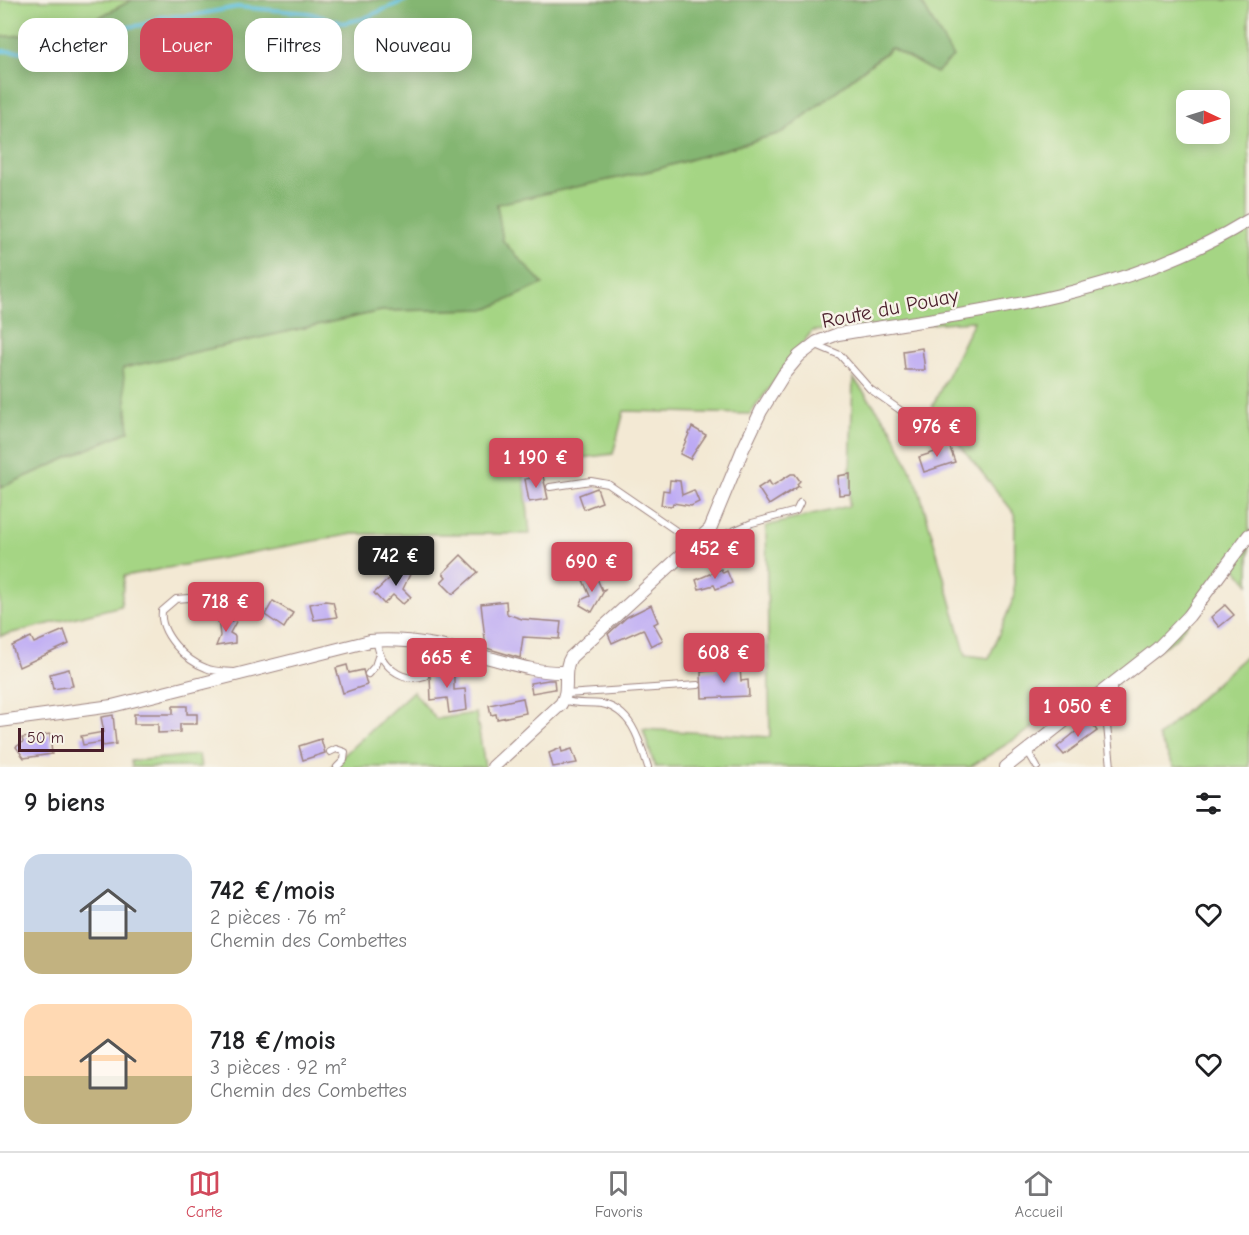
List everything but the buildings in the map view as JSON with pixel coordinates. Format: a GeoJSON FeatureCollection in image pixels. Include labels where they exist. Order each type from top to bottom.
{"type":"FeatureCollection","features":[{"type":"Feature","properties":{"kind":"street","name":"Route du Pouay"},"geometry":{"type":"LineString","coordinates":[[565,672],[571,657],[710,529],[761,411],[798,356],[814,344],[838,334],[988,310],[1110,283],[1171,261],[1249,220]]}},
{"type":"Feature","properties":{"kind":"street"},"geometry":{"type":"LineString","coordinates":[[1006,767],[1158,648],[1189,616],[1249,535]]}},
{"type":"Feature","properties":{"kind":"street"},"geometry":{"type":"LineString","coordinates":[[0,721],[112,706],[377,640],[418,641],[518,665],[565,672],[565,697],[554,712],[495,766]]}},
{"type":"Feature","properties":{"kind":"lane"},"geometry":{"type":"LineString","coordinates":[[814,344],[840,355],[870,389],[943,440]]}},
{"type":"Feature","properties":{"kind":"lane"},"geometry":{"type":"LineString","coordinates":[[550,487],[591,481],[608,484],[696,542],[707,542],[752,523],[796,511],[800,502]]}},
{"type":"Feature","properties":{"kind":"lane"},"geometry":{"type":"LineString","coordinates":[[206,600],[202,597],[177,599],[162,611],[164,625],[176,646],[198,664],[211,670],[239,672],[242,675]]}},
{"type":"Feature","properties":{"kind":"lane"},"geometry":{"type":"LineString","coordinates":[[368,674],[375,666],[379,654],[377,640]]}},
{"type":"Feature","properties":{"kind":"lane"},"geometry":{"type":"LineString","coordinates":[[379,654],[390,667],[408,678],[425,676]]}},
{"type":"Feature","properties":{"kind":"lane"},"geometry":{"type":"LineString","coordinates":[[1111,684],[1115,699],[1108,710],[1105,722],[1110,735],[1112,767]]}},
{"type":"Feature","properties":{"kind":"lane"},"geometry":{"type":"LineString","coordinates":[[565,697],[698,685]]}},
{"type":"Feature","properties":{"kind":"lane"},"geometry":{"type":"LineString","coordinates":[[565,697],[604,705],[626,717],[642,746],[648,767]]}},
{"type":"Feature","properties":{"kind":"lane"},"geometry":{"type":"LineString","coordinates":[[330,752],[336,749],[345,752],[344,760],[337,767]]}},
{"type":"Feature","properties":{"kind":"lane"},"geometry":{"type":"LineString","coordinates":[[1028,750],[1038,767]]}},
{"type":"Feature","properties":{"kind":"green space"},"geometry":{"type":"Polygon","coordinates":[[[0,0],[132,0],[98,18],[18,18],[18,36],[0,37],[0,0]]]}},
{"type":"Feature","properties":{"kind":"green space"},"geometry":{"type":"Polygon","coordinates":[[[132,0],[920,0],[953,57],[936,73],[891,48],[784,132],[654,170],[497,204],[503,241],[543,284],[488,309],[381,311],[123,368],[129,431],[0,488],[0,37],[18,36],[18,72],[128,72],[128,18],[98,18],[132,0]]]}},
{"type":"Feature","properties":{"kind":"green space"},"geometry":{"type":"Polygon","coordinates":[[[920,0],[1249,0],[1249,584],[1234,566],[1174,640],[970,767],[655,767],[643,729],[770,737],[766,526],[849,506],[853,378],[891,428],[918,486],[966,655],[989,658],[1014,597],[1015,514],[931,409],[974,321],[812,331],[750,414],[624,411],[613,454],[523,465],[530,534],[353,534],[124,576],[121,606],[0,636],[0,488],[128,431],[122,368],[381,311],[488,309],[542,284],[503,241],[496,204],[654,170],[784,132],[892,48],[952,57],[920,0]]]}},
{"type":"Feature","properties":{"kind":"green space"},"geometry":{"type":"Polygon","coordinates":[[[1249,653],[1249,767],[1174,767],[1158,737],[1249,653]]]}},
{"type":"Feature","properties":{"kind":"green space"},"geometry":{"type":"Polygon","coordinates":[[[413,691],[436,719],[476,713],[485,767],[331,767],[413,691]]]}},
{"type":"Feature","properties":{"kind":"green space"},"geometry":{"type":"Polygon","coordinates":[[[199,755],[201,767],[132,767],[131,761],[199,755]]]}},
{"type":"Feature","properties":{"kind":"waterway"},"geometry":{"type":"LineString","coordinates":[[0,51],[40,52],[58,45],[83,53],[103,45],[122,28],[142,25],[161,17],[195,15],[237,7],[309,13],[343,23],[362,19],[406,0]]}}]}
